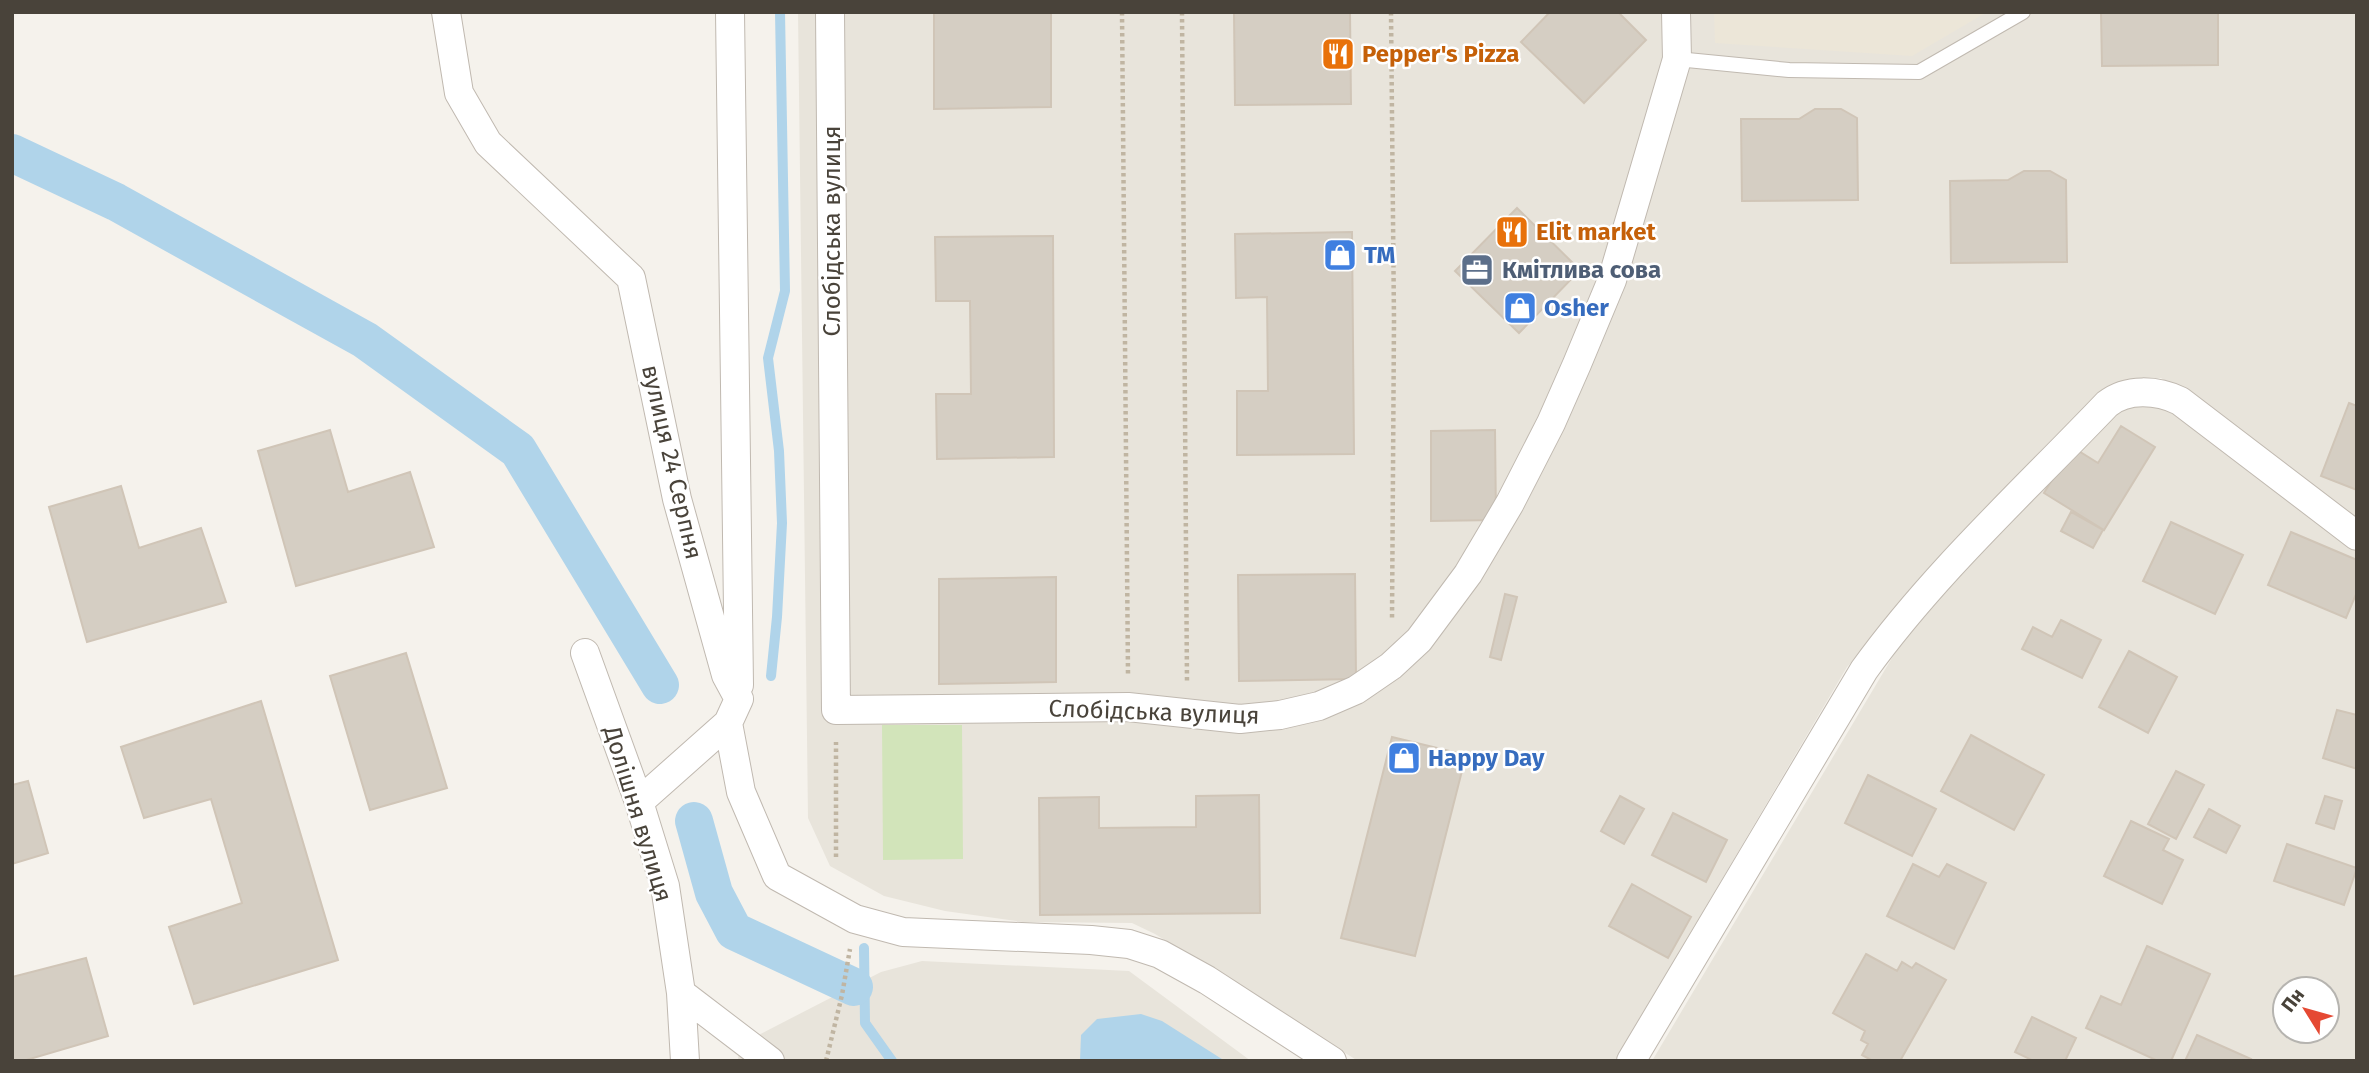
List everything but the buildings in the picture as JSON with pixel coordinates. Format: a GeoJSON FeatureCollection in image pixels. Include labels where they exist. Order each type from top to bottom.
{"type":"FeatureCollection","features":[{"type":"Feature","properties":{"kind":"street","name":"вулиця 24 Серпня"},"geometry":{"type":"LineString","coordinates":[[446,12],[458,93],[488,143],[631,278],[677,499],[734,711],[741,792],[777,876],[855,919],[903,932],[1091,940],[1129,944],[1160,954],[1207,980],[1332,1061]]}},
{"type":"Feature","properties":{"kind":"street"},"geometry":{"type":"LineString","coordinates":[[639,802],[734,711],[730,12]]}},
{"type":"Feature","properties":{"kind":"street","name":"Слобідська вулиця"},"geometry":{"type":"LineString","coordinates":[[830,12],[836,710],[1128,706],[1240,719],[1280,715],[1319,706],[1344,695],[1391,666],[1419,640],[1468,574],[1510,503],[1551,423],[1612,280],[1677,59],[1676,12]]}},
{"type":"Feature","properties":{"kind":"street"},"geometry":{"type":"LineString","coordinates":[[1631,1061],[1864,670],[1885,641],[1930,589],[2107,404],[2119,395],[2152,393],[2179,401],[2357,536]]}},
{"type":"Feature","properties":{"kind":"street","name":"Долішня вулиця"},"geometry":{"type":"LineString","coordinates":[[585,653],[639,802],[665,886],[681,993],[685,1061]]}},
{"type":"Feature","properties":{"kind":"street"},"geometry":{"type":"LineString","coordinates":[[681,993],[770,1061]]}},
{"type":"Feature","properties":{"kind":"lane"},"geometry":{"type":"LineString","coordinates":[[1677,59],[1789,70],[1919,72],[2023,12]]}},
{"type":"Feature","properties":{"kind":"path"},"geometry":{"type":"LineString","coordinates":[[1122,12],[1128,706]]}},
{"type":"Feature","properties":{"kind":"path"},"geometry":{"type":"LineString","coordinates":[[1182,12],[1188,713]]}},
{"type":"Feature","properties":{"kind":"path"},"geometry":{"type":"LineString","coordinates":[[1391,12],[1394,335],[1391,666]]}},
{"type":"Feature","properties":{"kind":"path"},"geometry":{"type":"LineString","coordinates":[[836,710],[836,856]]}},
{"type":"Feature","properties":{"kind":"path"},"geometry":{"type":"LineString","coordinates":[[826,1061],[847,964]]}},
{"type":"Feature","properties":{"kind":"shaded area"},"geometry":{"type":"Polygon","coordinates":[[[798,12],[2357,12],[2357,518],[2161,378],[2106,387],[1847,667],[1615,1061],[1358,1061],[1155,934],[1132,923],[1023,922],[945,911],[884,896],[830,866],[808,818],[798,12]]]}},
{"type":"Feature","properties":{"kind":"shaded area"},"geometry":{"type":"Polygon","coordinates":[[[1714,12],[1987,12],[1912,56],[1715,43],[1714,12]]]}},
{"type":"Feature","properties":{"kind":"shaded area"},"geometry":{"type":"Polygon","coordinates":[[[2118,399],[2166,406],[2357,544],[2357,1061],[1652,1061],[1905,636],[2118,399]]]}},
{"type":"Feature","properties":{"kind":"shaded area"},"geometry":{"type":"Polygon","coordinates":[[[922,961],[1129,971],[1251,1061],[738,1061],[739,1045],[881,972],[922,961]]]}},
{"type":"Feature","properties":{"kind":"green space"},"geometry":{"type":"Polygon","coordinates":[[[882,725],[962,725],[963,859],[883,860],[882,725]]]}},
{"type":"Feature","properties":{"kind":"water"},"geometry":{"type":"Polygon","coordinates":[[[1141,1014],[1162,1021],[1225,1061],[1080,1061],[1081,1035],[1097,1019],[1141,1014]]]}},
{"type":"Feature","properties":{"kind":"waterway"},"geometry":{"type":"LineString","coordinates":[[771,676],[782,523],[779,451],[768,358],[785,291],[780,12]]}},
{"type":"Feature","properties":{"kind":"waterway"},"geometry":{"type":"LineString","coordinates":[[12,153],[116,202],[365,340],[518,450],[660,685]]}},
{"type":"Feature","properties":{"kind":"waterway"},"geometry":{"type":"LineString","coordinates":[[694,821],[714,893],[734,931],[854,987]]}},
{"type":"Feature","properties":{"kind":"waterway"},"geometry":{"type":"LineString","coordinates":[[864,948],[865,1023],[892,1061]]}},
{"type":"Feature","properties":{"kind":"place","name":"Pepper's Pizza"},"geometry":{"type":"Point","coordinates":[1338,54]}},
{"type":"Feature","properties":{"kind":"place","name":"Elit market"},"geometry":{"type":"Point","coordinates":[1512,232]}},
{"type":"Feature","properties":{"kind":"place","name":"TM"},"geometry":{"type":"Point","coordinates":[1340,255]}},
{"type":"Feature","properties":{"kind":"place","name":"Кмітлива сова"},"geometry":{"type":"Point","coordinates":[1477,270]}},
{"type":"Feature","properties":{"kind":"place","name":"Osher"},"geometry":{"type":"Point","coordinates":[1520,308]}},
{"type":"Feature","properties":{"kind":"place","name":"Happy Day"},"geometry":{"type":"Point","coordinates":[1404,758]}}]}
